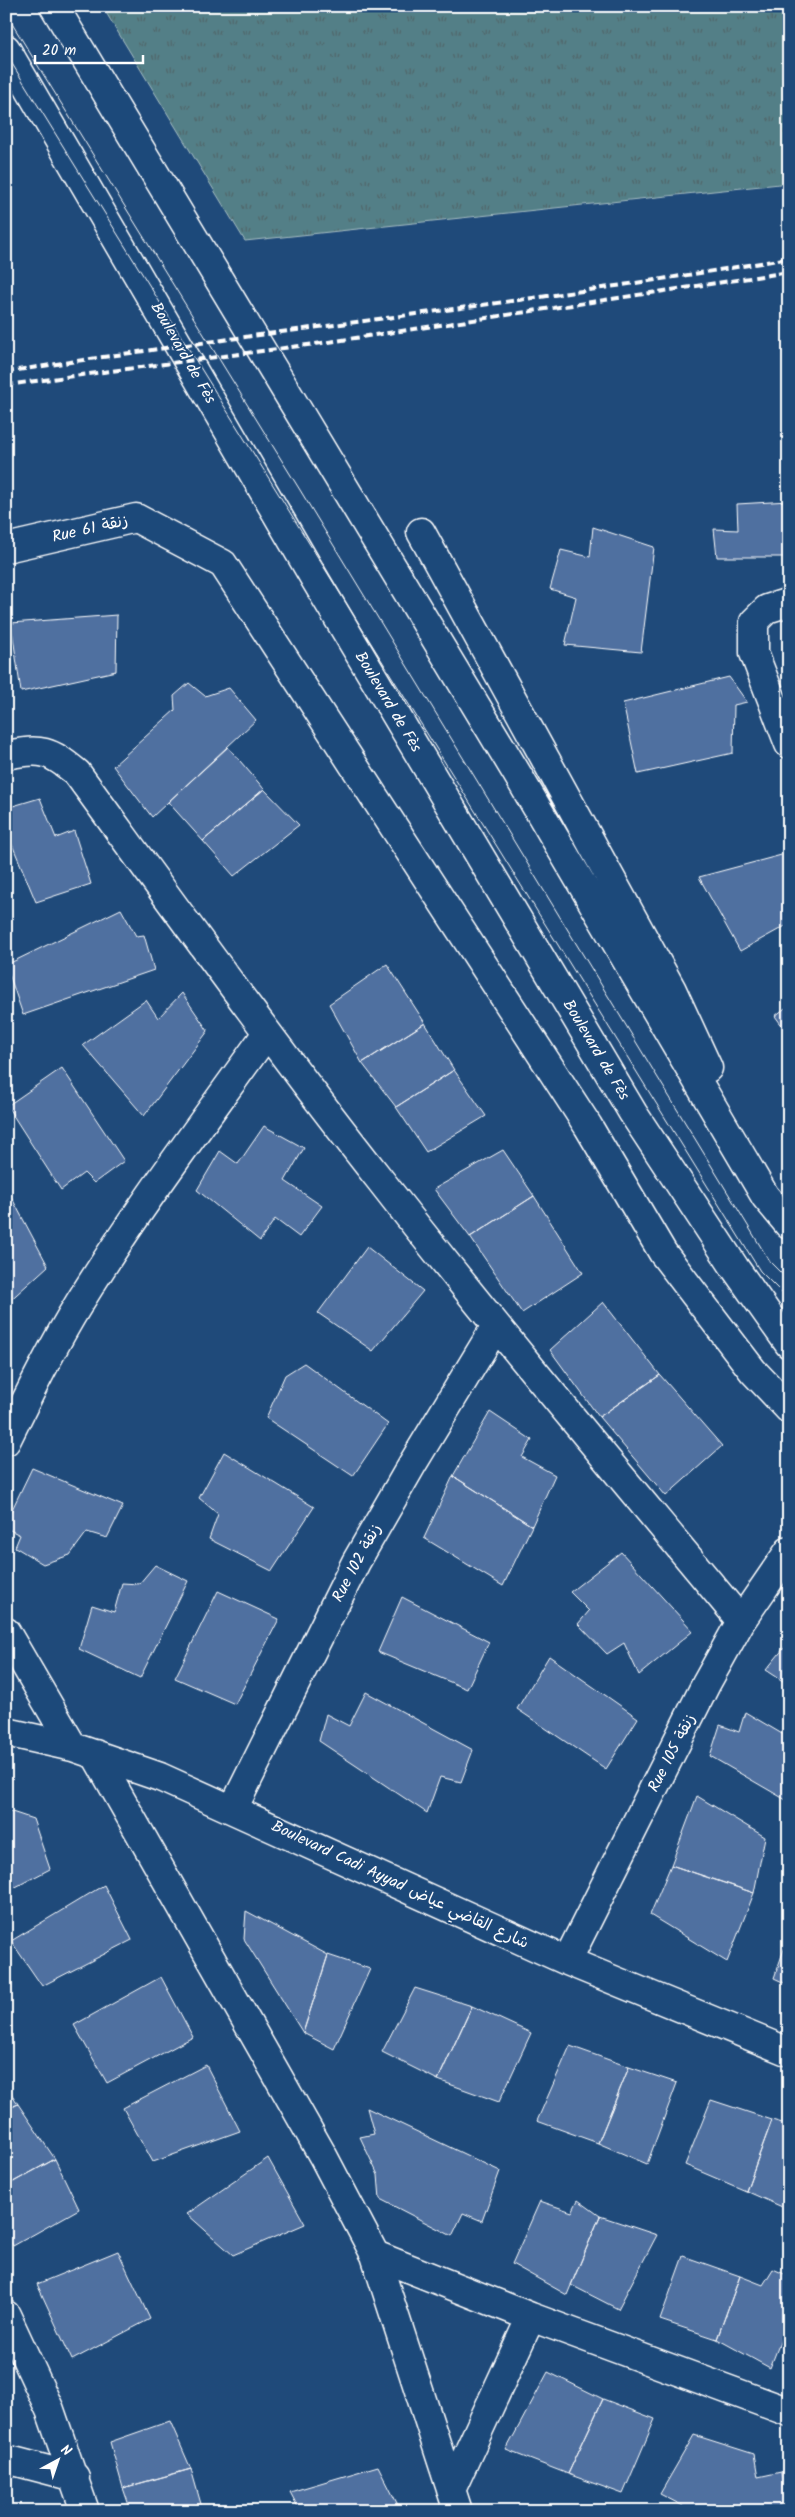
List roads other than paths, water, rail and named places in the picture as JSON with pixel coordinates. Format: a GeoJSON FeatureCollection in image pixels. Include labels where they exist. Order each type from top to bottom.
{"type":"FeatureCollection","features":[{"type":"Feature","properties":{"kind":"street"},"geometry":{"type":"LineString","coordinates":[[54,6],[516,772],[765,1196],[789,1226]]}},
{"type":"Feature","properties":{"kind":"street","name":"Boulevard de Fès"},"geometry":{"type":"LineString","coordinates":[[6,49],[316,581],[633,1113],[735,1268],[789,1344]]}},
{"type":"Feature","properties":{"kind":"street","name":"Rue 61 زنقة"},"geometry":{"type":"LineString","coordinates":[[6,548],[136,518],[223,564],[588,1126],[663,1253],[753,1371],[789,1409]]}},
{"type":"Feature","properties":{"kind":"street"},"geometry":{"type":"LineString","coordinates":[[421,532],[672,990],[765,1196]]}},
{"type":"Feature","properties":{"kind":"street"},"geometry":{"type":"LineString","coordinates":[[789,602],[768,609],[754,622],[754,653],[789,744]]}},
{"type":"Feature","properties":{"kind":"street"},"geometry":{"type":"LineString","coordinates":[[6,755],[39,750],[52,755],[77,773],[267,1033],[379,1180],[496,1326],[741,1620]]}},
{"type":"Feature","properties":{"kind":"street"},"geometry":{"type":"LineString","coordinates":[[6,1441],[31,1390],[80,1302],[135,1216],[267,1033]]}},
{"type":"Feature","properties":{"kind":"street","name":"Rue 102 زنقة"},"geometry":{"type":"LineString","coordinates":[[233,1808],[356,1562],[496,1326]]}},
{"type":"Feature","properties":{"kind":"street","name":"Rue 105 زنقة"},"geometry":{"type":"LineString","coordinates":[[567,1961],[706,1684],[741,1620],[789,1551]]}},
{"type":"Feature","properties":{"kind":"street"},"geometry":{"type":"LineString","coordinates":[[6,1632],[84,1751],[323,2156],[375,2255],[455,2500]]}},
{"type":"Feature","properties":{"kind":"street","name":"Boulevard Cadi Ayyad شارع القاضي عياض"},"geometry":{"type":"LineString","coordinates":[[6,1732],[84,1751],[160,1777],[233,1808],[567,1961],[789,2052]]}},
{"type":"Feature","properties":{"kind":"street"},"geometry":{"type":"LineString","coordinates":[[375,2255],[531,2317],[789,2412]]}},
{"type":"Feature","properties":{"kind":"street"},"geometry":{"type":"LineString","coordinates":[[6,2315],[42,2393],[75,2476],[85,2511]]}},
{"type":"Feature","properties":{"kind":"street"},"geometry":{"type":"LineString","coordinates":[[455,2500],[531,2317]]}},
{"type":"Feature","properties":{"kind":"street"},"geometry":{"type":"LineString","coordinates":[[6,2459],[75,2476]]}},
{"type":"Feature","properties":{"kind":"tram line"},"geometry":{"type":"LineString","coordinates":[[6,14],[300,490],[770,1262],[789,1281]]}},
{"type":"Feature","properties":{"kind":"tram line"},"geometry":{"type":"LineString","coordinates":[[6,54],[760,1271],[789,1300]]}},
{"type":"Feature","properties":{"kind":"railway"},"geometry":{"type":"LineString","coordinates":[[6,372],[594,289],[789,258]]}},
{"type":"Feature","properties":{"kind":"railway"},"geometry":{"type":"LineString","coordinates":[[6,385],[322,343],[789,272]]}}]}
